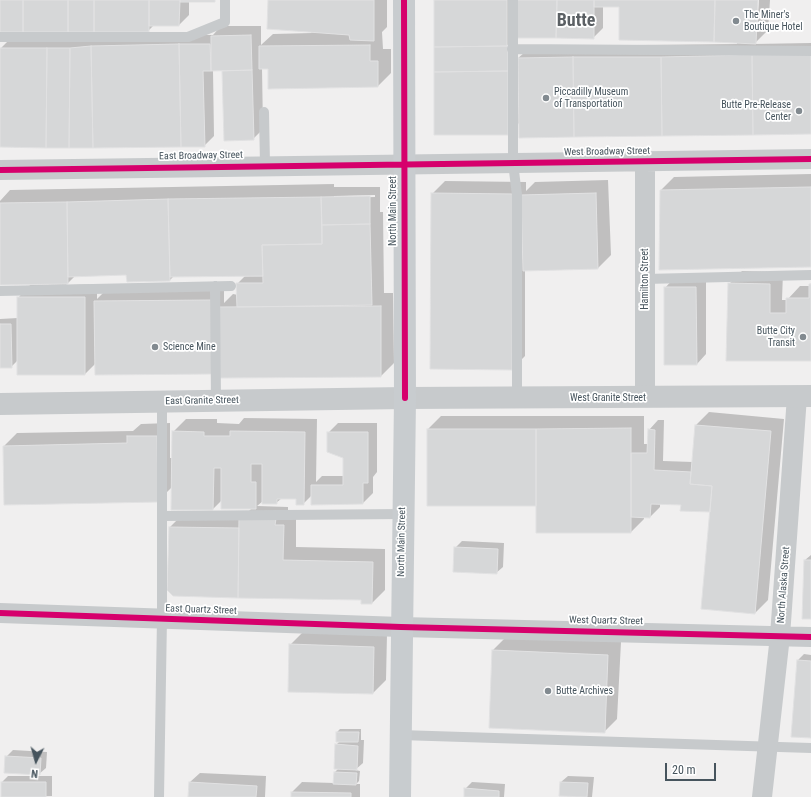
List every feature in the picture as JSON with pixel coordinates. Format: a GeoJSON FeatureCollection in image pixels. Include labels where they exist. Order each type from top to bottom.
{"type":"FeatureCollection","features":[{"type":"Feature","properties":{"kind":"main road","name":"North Main Street"},"geometry":{"type":"LineString","coordinates":[[400,797],[405,398],[403,164],[404,0]]}},
{"type":"Feature","properties":{"kind":"street","name":"West Broadway Street"},"geometry":{"type":"LineString","coordinates":[[403,164],[811,159]]}},
{"type":"Feature","properties":{"kind":"street","name":"Hamilton Street"},"geometry":{"type":"LineString","coordinates":[[645,161],[645,397]]}},
{"type":"Feature","properties":{"kind":"street","name":"East Broadway Street"},"geometry":{"type":"LineString","coordinates":[[0,170],[403,164]]}},
{"type":"Feature","properties":{"kind":"street","name":"West Granite Street"},"geometry":{"type":"LineString","coordinates":[[405,398],[804,396]]}},
{"type":"Feature","properties":{"kind":"street","name":"North Alaska Street"},"geometry":{"type":"LineString","coordinates":[[762,797],[804,396]]}},
{"type":"Feature","properties":{"kind":"street","name":"East Granite Street"},"geometry":{"type":"LineString","coordinates":[[0,404],[405,398]]}},
{"type":"Feature","properties":{"kind":"street","name":"East Quartz Street"},"geometry":{"type":"LineString","coordinates":[[0,613],[401,627]]}},
{"type":"Feature","properties":{"kind":"street","name":"West Quartz Street"},"geometry":{"type":"LineString","coordinates":[[401,627],[811,637]]}},
{"type":"Feature","properties":{"kind":"lane"},"geometry":{"type":"LineString","coordinates":[[0,37],[188,37],[225,22],[225,0]]}},
{"type":"Feature","properties":{"kind":"lane"},"geometry":{"type":"LineString","coordinates":[[513,0],[513,163],[517,195],[517,398]]}},
{"type":"Feature","properties":{"kind":"lane"},"geometry":{"type":"LineString","coordinates":[[512,49],[811,51]]}},
{"type":"Feature","properties":{"kind":"lane"},"geometry":{"type":"LineString","coordinates":[[264,112],[265,165]]}},
{"type":"Feature","properties":{"kind":"lane"},"geometry":{"type":"LineString","coordinates":[[645,279],[811,275]]}},
{"type":"Feature","properties":{"kind":"lane"},"geometry":{"type":"LineString","coordinates":[[215,286],[216,401]]}},
{"type":"Feature","properties":{"kind":"lane"},"geometry":{"type":"LineString","coordinates":[[0,291],[231,286]]}},
{"type":"Feature","properties":{"kind":"lane"},"geometry":{"type":"LineString","coordinates":[[159,797],[163,516],[162,401]]}},
{"type":"Feature","properties":{"kind":"lane"},"geometry":{"type":"LineString","coordinates":[[163,516],[403,514]]}},
{"type":"Feature","properties":{"kind":"lane"},"geometry":{"type":"LineString","coordinates":[[400,735],[811,748]]}},
{"type":"Feature","properties":{"kind":"building"},"geometry":{"type":"Polygon","coordinates":[[[0,0],[23,0],[23,32],[0,32],[0,0]]]}},
{"type":"Feature","properties":{"kind":"building"},"geometry":{"type":"Polygon","coordinates":[[[23,0],[68,0],[68,32],[23,32],[23,0]]]}},
{"type":"Feature","properties":{"kind":"building"},"geometry":{"type":"Polygon","coordinates":[[[68,0],[94,0],[94,32],[68,32],[68,0]]]}},
{"type":"Feature","properties":{"kind":"building"},"geometry":{"type":"Polygon","coordinates":[[[94,0],[149,0],[149,32],[94,32],[94,0]]]}},
{"type":"Feature","properties":{"kind":"building"},"geometry":{"type":"Polygon","coordinates":[[[149,0],[180,0],[179,26],[149,26],[149,0]]]}},
{"type":"Feature","properties":{"kind":"building"},"geometry":{"type":"Polygon","coordinates":[[[180,0],[215,0],[215,2],[180,2],[180,0]]]}},
{"type":"Feature","properties":{"kind":"building"},"geometry":{"type":"Polygon","coordinates":[[[268,0],[374,0],[374,41],[350,40],[349,35],[267,29],[268,0]]]}},
{"type":"Feature","properties":{"kind":"building"},"geometry":{"type":"Polygon","coordinates":[[[434,0],[507,0],[507,46],[434,47],[434,0]]]}},
{"type":"Feature","properties":{"kind":"building"},"geometry":{"type":"Polygon","coordinates":[[[515,0],[557,0],[556,38],[515,38],[515,0]]]}},
{"type":"Feature","properties":{"kind":"building"},"geometry":{"type":"Polygon","coordinates":[[[557,0],[594,0],[594,39],[556,38],[557,0]]]}},
{"type":"Feature","properties":{"kind":"building"},"geometry":{"type":"Polygon","coordinates":[[[594,0],[715,0],[714,42],[619,40],[619,7],[594,7],[594,0]]]}},
{"type":"Feature","properties":{"kind":"building","name":"The Miner's Boutique Hotel"},"geometry":{"type":"Polygon","coordinates":[[[715,0],[758,0],[756,44],[714,42],[715,0]]]}},
{"type":"Feature","properties":{"kind":"building"},"geometry":{"type":"Polygon","coordinates":[[[251,35],[252,70],[211,71],[211,36],[251,35]]]}},
{"type":"Feature","properties":{"kind":"building"},"geometry":{"type":"Polygon","coordinates":[[[179,44],[181,147],[93,148],[91,46],[179,44]]]}},
{"type":"Feature","properties":{"kind":"building"},"geometry":{"type":"Polygon","coordinates":[[[179,44],[210,44],[211,71],[203,71],[205,147],[181,147],[179,44]]]}},
{"type":"Feature","properties":{"kind":"building"},"geometry":{"type":"Polygon","coordinates":[[[370,45],[370,61],[378,61],[378,87],[268,89],[268,69],[259,69],[259,46],[370,45]]]}},
{"type":"Feature","properties":{"kind":"building"},"geometry":{"type":"Polygon","coordinates":[[[508,45],[508,71],[434,72],[434,47],[508,45]]]}},
{"type":"Feature","properties":{"kind":"building"},"geometry":{"type":"Polygon","coordinates":[[[91,46],[93,148],[69,148],[70,48],[91,46]]]}},
{"type":"Feature","properties":{"kind":"building"},"geometry":{"type":"Polygon","coordinates":[[[0,48],[47,48],[46,148],[0,147],[0,48]]]}},
{"type":"Feature","properties":{"kind":"building"},"geometry":{"type":"Polygon","coordinates":[[[47,48],[70,48],[69,148],[46,148],[47,48]]]}},
{"type":"Feature","properties":{"kind":"building"},"geometry":{"type":"Polygon","coordinates":[[[752,55],[753,135],[662,136],[661,57],[752,55]]]}},
{"type":"Feature","properties":{"kind":"building"},"geometry":{"type":"Polygon","coordinates":[[[752,55],[811,55],[811,134],[753,135],[752,55]]]}},
{"type":"Feature","properties":{"kind":"building","name":"Piccadilly Museum of Transportation"},"geometry":{"type":"Polygon","coordinates":[[[573,57],[574,137],[519,138],[518,58],[573,57]]]}},
{"type":"Feature","properties":{"kind":"building"},"geometry":{"type":"Polygon","coordinates":[[[573,57],[661,57],[662,136],[574,137],[573,57]]]}},
{"type":"Feature","properties":{"kind":"building"},"geometry":{"type":"Polygon","coordinates":[[[252,70],[254,140],[224,141],[222,71],[252,70]]]}},
{"type":"Feature","properties":{"kind":"building"},"geometry":{"type":"Polygon","coordinates":[[[508,71],[508,135],[434,135],[434,72],[508,71]]]}},
{"type":"Feature","properties":{"kind":"building"},"geometry":{"type":"Polygon","coordinates":[[[811,187],[811,267],[659,270],[660,190],[811,187]]]}},
{"type":"Feature","properties":{"kind":"building"},"geometry":{"type":"Polygon","coordinates":[[[431,193],[513,194],[512,370],[430,369],[431,193]]]}},
{"type":"Feature","properties":{"kind":"building"},"geometry":{"type":"Polygon","coordinates":[[[596,193],[598,269],[523,271],[521,195],[596,193]]]}},
{"type":"Feature","properties":{"kind":"building"},"geometry":{"type":"Polygon","coordinates":[[[370,196],[370,224],[322,225],[321,197],[370,196]]]}},
{"type":"Feature","properties":{"kind":"building"},"geometry":{"type":"Polygon","coordinates":[[[321,197],[322,244],[262,245],[263,276],[170,277],[168,199],[321,197]]]}},
{"type":"Feature","properties":{"kind":"building"},"geometry":{"type":"Polygon","coordinates":[[[168,199],[170,281],[127,282],[126,275],[68,277],[67,202],[168,199]]]}},
{"type":"Feature","properties":{"kind":"building"},"geometry":{"type":"Polygon","coordinates":[[[67,202],[68,284],[0,285],[0,203],[67,202]]]}},
{"type":"Feature","properties":{"kind":"building"},"geometry":{"type":"Polygon","coordinates":[[[370,224],[372,305],[237,307],[236,283],[263,283],[262,245],[322,244],[322,225],[370,224]]]}},
{"type":"Feature","properties":{"kind":"building"},"geometry":{"type":"Polygon","coordinates":[[[728,283],[770,284],[770,313],[786,313],[786,298],[809,298],[809,284],[811,284],[811,361],[726,361],[728,283]]]}},
{"type":"Feature","properties":{"kind":"building"},"geometry":{"type":"Polygon","coordinates":[[[664,287],[696,287],[697,365],[664,365],[664,287]]]}},
{"type":"Feature","properties":{"kind":"building"},"geometry":{"type":"Polygon","coordinates":[[[17,297],[85,297],[85,375],[17,375],[17,297]]]}},
{"type":"Feature","properties":{"kind":"building"},"geometry":{"type":"Polygon","coordinates":[[[211,300],[212,374],[95,375],[94,301],[211,300]]]}},
{"type":"Feature","properties":{"kind":"building"},"geometry":{"type":"Polygon","coordinates":[[[381,306],[381,377],[220,378],[219,307],[381,306]]]}},
{"type":"Feature","properties":{"kind":"building"},"geometry":{"type":"Polygon","coordinates":[[[0,324],[11,324],[12,368],[0,368],[0,324]]]}},
{"type":"Feature","properties":{"kind":"building"},"geometry":{"type":"Polygon","coordinates":[[[695,425],[771,431],[755,614],[701,609],[712,486],[690,484],[695,425]]]}},
{"type":"Feature","properties":{"kind":"building"},"geometry":{"type":"Polygon","coordinates":[[[631,428],[631,533],[536,533],[536,429],[631,428]]]}},
{"type":"Feature","properties":{"kind":"building"},"geometry":{"type":"Polygon","coordinates":[[[427,429],[536,429],[536,506],[427,506],[427,429]]]}},
{"type":"Feature","properties":{"kind":"building"},"geometry":{"type":"Polygon","coordinates":[[[648,429],[655,430],[654,470],[691,472],[690,484],[712,486],[710,512],[680,511],[681,505],[651,504],[650,518],[631,517],[631,453],[647,453],[648,429]]]}},
{"type":"Feature","properties":{"kind":"building"},"geometry":{"type":"Polygon","coordinates":[[[172,431],[204,432],[204,436],[230,436],[230,431],[305,432],[304,505],[296,505],[296,499],[277,499],[277,504],[262,504],[262,464],[251,464],[251,482],[256,482],[256,509],[221,509],[221,468],[214,468],[213,510],[171,510],[172,431]]]}},
{"type":"Feature","properties":{"kind":"building"},"geometry":{"type":"Polygon","coordinates":[[[327,432],[368,432],[368,483],[363,483],[363,504],[311,505],[311,485],[343,485],[343,458],[327,452],[327,432]]]}},
{"type":"Feature","properties":{"kind":"building"},"geometry":{"type":"Polygon","coordinates":[[[127,436],[157,436],[158,502],[4,505],[3,446],[127,443],[127,436]]]}},
{"type":"Feature","properties":{"kind":"building"},"geometry":{"type":"Polygon","coordinates":[[[239,519],[276,519],[275,525],[284,525],[283,560],[373,562],[372,604],[361,604],[361,600],[238,598],[239,519]]]}},
{"type":"Feature","properties":{"kind":"building"},"geometry":{"type":"Polygon","coordinates":[[[169,527],[239,528],[238,598],[173,596],[167,590],[169,527]]]}},
{"type":"Feature","properties":{"kind":"building"},"geometry":{"type":"Polygon","coordinates":[[[454,547],[498,549],[497,574],[453,572],[454,547]]]}},
{"type":"Feature","properties":{"kind":"building"},"geometry":{"type":"Polygon","coordinates":[[[804,560],[811,560],[811,619],[802,619],[804,560]]]}},
{"type":"Feature","properties":{"kind":"building"},"geometry":{"type":"Polygon","coordinates":[[[289,644],[374,647],[373,694],[288,692],[289,644]]]}},
{"type":"Feature","properties":{"kind":"building","name":"Butte Archives"},"geometry":{"type":"Polygon","coordinates":[[[492,650],[608,655],[605,733],[489,728],[492,650]]]}},
{"type":"Feature","properties":{"kind":"building"},"geometry":{"type":"Polygon","coordinates":[[[797,660],[811,661],[811,738],[791,737],[797,660]]]}},
{"type":"Feature","properties":{"kind":"building"},"geometry":{"type":"Polygon","coordinates":[[[336,732],[359,732],[358,742],[336,742],[336,732]]]}},
{"type":"Feature","properties":{"kind":"building"},"geometry":{"type":"Polygon","coordinates":[[[335,744],[358,746],[357,770],[334,769],[335,744]]]}},
{"type":"Feature","properties":{"kind":"building"},"geometry":{"type":"Polygon","coordinates":[[[5,756],[41,758],[40,775],[4,773],[5,756]]]}},
{"type":"Feature","properties":{"kind":"building"},"geometry":{"type":"Polygon","coordinates":[[[334,772],[357,773],[356,785],[333,784],[334,772]]]}},
{"type":"Feature","properties":{"kind":"building"},"geometry":{"type":"Polygon","coordinates":[[[1,782],[46,782],[46,797],[1,797],[1,782]]]}},
{"type":"Feature","properties":{"kind":"building"},"geometry":{"type":"Polygon","coordinates":[[[189,782],[257,786],[256,797],[188,797],[189,782]]]}},
{"type":"Feature","properties":{"kind":"building"},"geometry":{"type":"Polygon","coordinates":[[[560,782],[588,783],[587,797],[559,796],[560,782]]]}},
{"type":"Feature","properties":{"kind":"building"},"geometry":{"type":"Polygon","coordinates":[[[464,788],[499,791],[499,797],[464,797],[464,788]]]}},
{"type":"Feature","properties":{"kind":"building"},"geometry":{"type":"Polygon","coordinates":[[[291,792],[351,793],[351,797],[291,797],[291,792]]]}},
{"type":"Feature","properties":{"kind":"cycle path"},"geometry":{"type":"LineString","coordinates":[[404,0],[405,398]]}},
{"type":"Feature","properties":{"kind":"cycle path"},"geometry":{"type":"LineString","coordinates":[[0,170],[811,159]]}},
{"type":"Feature","properties":{"kind":"cycle path"},"geometry":{"type":"LineString","coordinates":[[0,613],[401,627],[811,637]]}},
{"type":"Feature","properties":{"kind":"place","name":"The Miner's Boutique Hotel"},"geometry":{"type":"Point","coordinates":[736,21]}},
{"type":"Feature","properties":{"kind":"place","name":"Piccadilly Museum of Transportation"},"geometry":{"type":"Point","coordinates":[546,98]}},
{"type":"Feature","properties":{"kind":"place","name":"Butte Pre-Release Center"},"geometry":{"type":"Point","coordinates":[799,111]}},
{"type":"Feature","properties":{"kind":"place","name":"Butte City Transit"},"geometry":{"type":"Point","coordinates":[803,337]}},
{"type":"Feature","properties":{"kind":"place","name":"Science Mine"},"geometry":{"type":"Point","coordinates":[155,347]}},
{"type":"Feature","properties":{"kind":"place","name":"Butte Archives"},"geometry":{"type":"Point","coordinates":[548,691]}},
{"type":"Feature","properties":{"kind":"district","name":"Butte"},"geometry":{"type":"Point","coordinates":[576,21]}}]}
